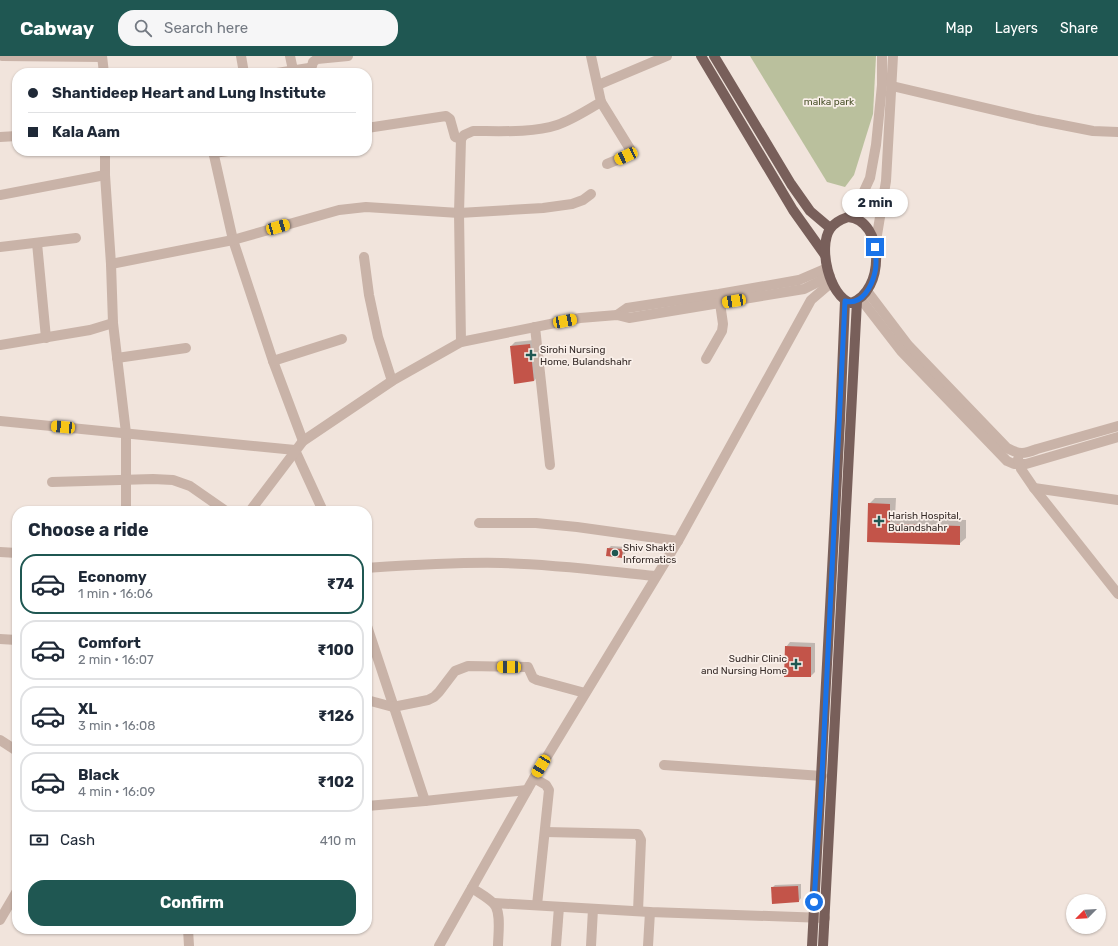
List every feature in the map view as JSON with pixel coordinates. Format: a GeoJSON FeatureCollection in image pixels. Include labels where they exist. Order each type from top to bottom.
{"type":"FeatureCollection","features":[{"type":"Feature","properties":{"kind":"main road"},"geometry":{"type":"LineString","coordinates":[[701,56],[793,210],[825,255]]}},
{"type":"Feature","properties":{"kind":"main road"},"geometry":{"type":"LineString","coordinates":[[714,56],[792,184],[810,210],[830,228]]}},
{"type":"Feature","properties":{"kind":"main road"},"geometry":{"type":"LineString","coordinates":[[848,217],[856,218],[862,221],[868,229],[875,247],[876,259],[875,272],[871,285],[861,297],[851,302],[845,301],[836,291],[825,255],[826,238],[830,228],[837,222],[848,217]]}},
{"type":"Feature","properties":{"kind":"main road"},"geometry":{"type":"LineString","coordinates":[[823,946],[861,297]]}},
{"type":"Feature","properties":{"kind":"main road"},"geometry":{"type":"LineString","coordinates":[[812,946],[822,776],[845,301]]}},
{"type":"Feature","properties":{"kind":"street"},"geometry":{"type":"LineString","coordinates":[[0,64],[2,56],[102,57],[103,68]]}},
{"type":"Feature","properties":{"kind":"street"},"geometry":{"type":"LineString","coordinates":[[241,56],[243,68]]}},
{"type":"Feature","properties":{"kind":"street"},"geometry":{"type":"LineString","coordinates":[[290,56],[293,68]]}},
{"type":"Feature","properties":{"kind":"street"},"geometry":{"type":"LineString","coordinates":[[308,68],[317,60],[348,56]]}},
{"type":"Feature","properties":{"kind":"street"},"geometry":{"type":"LineString","coordinates":[[592,56],[601,102],[631,152],[629,155],[607,164]]}},
{"type":"Feature","properties":{"kind":"street"},"geometry":{"type":"LineString","coordinates":[[598,85],[667,56]]}},
{"type":"Feature","properties":{"kind":"street"},"geometry":{"type":"LineString","coordinates":[[848,217],[859,202],[870,178],[876,144],[882,85],[882,56]]}},
{"type":"Feature","properties":{"kind":"street"},"geometry":{"type":"LineString","coordinates":[[875,247],[886,181],[893,56]]}},
{"type":"Feature","properties":{"kind":"street"},"geometry":{"type":"LineString","coordinates":[[892,86],[1092,131],[1118,132]]}},
{"type":"Feature","properties":{"kind":"street"},"geometry":{"type":"LineString","coordinates":[[462,342],[459,213],[461,139],[468,132],[473,131],[548,128],[566,121],[601,102]]}},
{"type":"Feature","properties":{"kind":"street"},"geometry":{"type":"LineString","coordinates":[[372,127],[446,116],[450,119],[454,137],[461,139]]}},
{"type":"Feature","properties":{"kind":"street"},"geometry":{"type":"LineString","coordinates":[[0,137],[12,136]]}},
{"type":"Feature","properties":{"kind":"street"},"geometry":{"type":"LineString","coordinates":[[105,156],[111,264],[112,322],[126,433],[126,506]]}},
{"type":"Feature","properties":{"kind":"street"},"geometry":{"type":"LineString","coordinates":[[214,156],[234,240],[273,361],[303,441]]}},
{"type":"Feature","properties":{"kind":"street"},"geometry":{"type":"LineString","coordinates":[[0,195],[105,175]]}},
{"type":"Feature","properties":{"kind":"street"},"geometry":{"type":"LineString","coordinates":[[111,264],[234,240],[339,210],[366,207],[459,213],[560,206],[583,200],[591,194]]}},
{"type":"Feature","properties":{"kind":"street"},"geometry":{"type":"LineString","coordinates":[[0,247],[76,238]]}},
{"type":"Feature","properties":{"kind":"street"},"geometry":{"type":"LineString","coordinates":[[37,243],[46,338]]}},
{"type":"Feature","properties":{"kind":"street"},"geometry":{"type":"LineString","coordinates":[[364,258],[369,295],[378,337],[392,381]]}},
{"type":"Feature","properties":{"kind":"street"},"geometry":{"type":"LineString","coordinates":[[254,506],[303,441],[392,381],[462,342],[580,318],[617,315],[629,318],[804,289],[830,275]]}},
{"type":"Feature","properties":{"kind":"street"},"geometry":{"type":"LineString","coordinates":[[617,315],[627,308],[830,275]]}},
{"type":"Feature","properties":{"kind":"street"},"geometry":{"type":"LineString","coordinates":[[439,946],[534,778],[678,540],[812,300],[830,275]]}},
{"type":"Feature","properties":{"kind":"street"},"geometry":{"type":"LineString","coordinates":[[861,297],[1007,448],[1016,453],[1025,454],[1037,449],[1118,426]]}},
{"type":"Feature","properties":{"kind":"street"},"geometry":{"type":"LineString","coordinates":[[861,297],[901,351],[1007,461],[1014,464],[1026,464],[1118,437]]}},
{"type":"Feature","properties":{"kind":"street"},"geometry":{"type":"LineString","coordinates":[[706,359],[722,331],[723,324],[720,303]]}},
{"type":"Feature","properties":{"kind":"street"},"geometry":{"type":"LineString","coordinates":[[0,345],[90,330],[112,322]]}},
{"type":"Feature","properties":{"kind":"street"},"geometry":{"type":"LineString","coordinates":[[535,327],[550,466]]}},
{"type":"Feature","properties":{"kind":"street"},"geometry":{"type":"LineString","coordinates":[[273,361],[342,339]]}},
{"type":"Feature","properties":{"kind":"street"},"geometry":{"type":"LineString","coordinates":[[117,358],[186,348]]}},
{"type":"Feature","properties":{"kind":"street"},"geometry":{"type":"LineString","coordinates":[[0,421],[295,450]]}},
{"type":"Feature","properties":{"kind":"street"},"geometry":{"type":"LineString","coordinates":[[295,450],[321,506]]}},
{"type":"Feature","properties":{"kind":"street"},"geometry":{"type":"LineString","coordinates":[[1016,453],[1021,469],[1034,488],[1118,594]]}},
{"type":"Feature","properties":{"kind":"street"},"geometry":{"type":"LineString","coordinates":[[52,482],[153,479],[173,480],[190,486],[219,506]]}},
{"type":"Feature","properties":{"kind":"street"},"geometry":{"type":"LineString","coordinates":[[1034,488],[1118,500]]}},
{"type":"Feature","properties":{"kind":"street"},"geometry":{"type":"LineString","coordinates":[[479,523],[536,523],[678,540]]}},
{"type":"Feature","properties":{"kind":"street"},"geometry":{"type":"LineString","coordinates":[[0,552],[12,553]]}},
{"type":"Feature","properties":{"kind":"street"},"geometry":{"type":"LineString","coordinates":[[372,568],[458,563],[503,563],[542,565],[656,576]]}},
{"type":"Feature","properties":{"kind":"street"},"geometry":{"type":"LineString","coordinates":[[0,639],[12,640]]}},
{"type":"Feature","properties":{"kind":"street"},"geometry":{"type":"LineString","coordinates":[[372,642],[426,801]]}},
{"type":"Feature","properties":{"kind":"street"},"geometry":{"type":"LineString","coordinates":[[372,701],[393,707],[428,700],[439,692],[455,671],[468,666],[528,667],[533,678],[537,680],[585,693]]}},
{"type":"Feature","properties":{"kind":"street"},"geometry":{"type":"LineString","coordinates":[[0,740],[12,748]]}},
{"type":"Feature","properties":{"kind":"street"},"geometry":{"type":"LineString","coordinates":[[664,765],[822,776]]}},
{"type":"Feature","properties":{"kind":"street"},"geometry":{"type":"LineString","coordinates":[[534,778],[546,785],[549,790],[537,905]]}},
{"type":"Feature","properties":{"kind":"street"},"geometry":{"type":"LineString","coordinates":[[372,806],[527,790]]}},
{"type":"Feature","properties":{"kind":"street"},"geometry":{"type":"LineString","coordinates":[[545,832],[638,834],[641,840],[638,911]]}},
{"type":"Feature","properties":{"kind":"street"},"geometry":{"type":"LineString","coordinates":[[472,888],[494,903],[497,908],[499,914],[498,946]]}},
{"type":"Feature","properties":{"kind":"street"},"geometry":{"type":"LineString","coordinates":[[0,920],[12,900]]}},
{"type":"Feature","properties":{"kind":"street"},"geometry":{"type":"LineString","coordinates":[[494,903],[650,912],[825,918]]}},
{"type":"Feature","properties":{"kind":"street"},"geometry":{"type":"LineString","coordinates":[[556,946],[560,907]]}},
{"type":"Feature","properties":{"kind":"street"},"geometry":{"type":"LineString","coordinates":[[591,946],[593,909]]}},
{"type":"Feature","properties":{"kind":"street"},"geometry":{"type":"LineString","coordinates":[[648,946],[650,912]]}},
{"type":"Feature","properties":{"kind":"street"},"geometry":{"type":"LineString","coordinates":[[188,934],[189,946]]}},
{"type":"Feature","properties":{"kind":"green space","name":"malka park"},"geometry":{"type":"Polygon","coordinates":[[[750,56],[876,56],[873,114],[854,175],[845,187],[827,182],[750,56]]]}},
{"type":"Feature","properties":{"kind":"building"},"geometry":{"type":"Polygon","coordinates":[[[530,344],[534,381],[514,384],[510,346],[530,344]]]}},
{"type":"Feature","properties":{"kind":"building"},"geometry":{"type":"Polygon","coordinates":[[[868,503],[890,504],[890,524],[960,526],[960,545],[867,542],[868,503]]]}},
{"type":"Feature","properties":{"kind":"building","name":"Shiv Shakti Informatics"},"geometry":{"type":"Polygon","coordinates":[[[607,548],[623,549],[622,558],[606,556],[607,548]]]}},
{"type":"Feature","properties":{"kind":"building"},"geometry":{"type":"Polygon","coordinates":[[[785,646],[811,647],[811,677],[784,677],[785,646]]]}},
{"type":"Feature","properties":{"kind":"building"},"geometry":{"type":"Polygon","coordinates":[[[798,886],[799,902],[772,904],[771,887],[798,886]]]}},
{"type":"Feature","properties":{"kind":"place","name":"Sirohi Nursing Home, Bulandshahr"},"geometry":{"type":"Point","coordinates":[531,355]}},
{"type":"Feature","properties":{"kind":"place","name":"Harish Hospital, Bulandshahr"},"geometry":{"type":"Point","coordinates":[879,521]}},
{"type":"Feature","properties":{"kind":"place","name":"Shiv Shakti Informatics"},"geometry":{"type":"Point","coordinates":[615,553]}},
{"type":"Feature","properties":{"kind":"place","name":"Sudhir Clinic and Nursing Home"},"geometry":{"type":"Point","coordinates":[796,664]}},
{"type":"Feature","properties":{"kind":"route"},"geometry":{"type":"LineString","coordinates":[[814,902],[822,776],[845,301],[857,301],[864,295],[871,285],[875,272],[875,247]]}}]}
